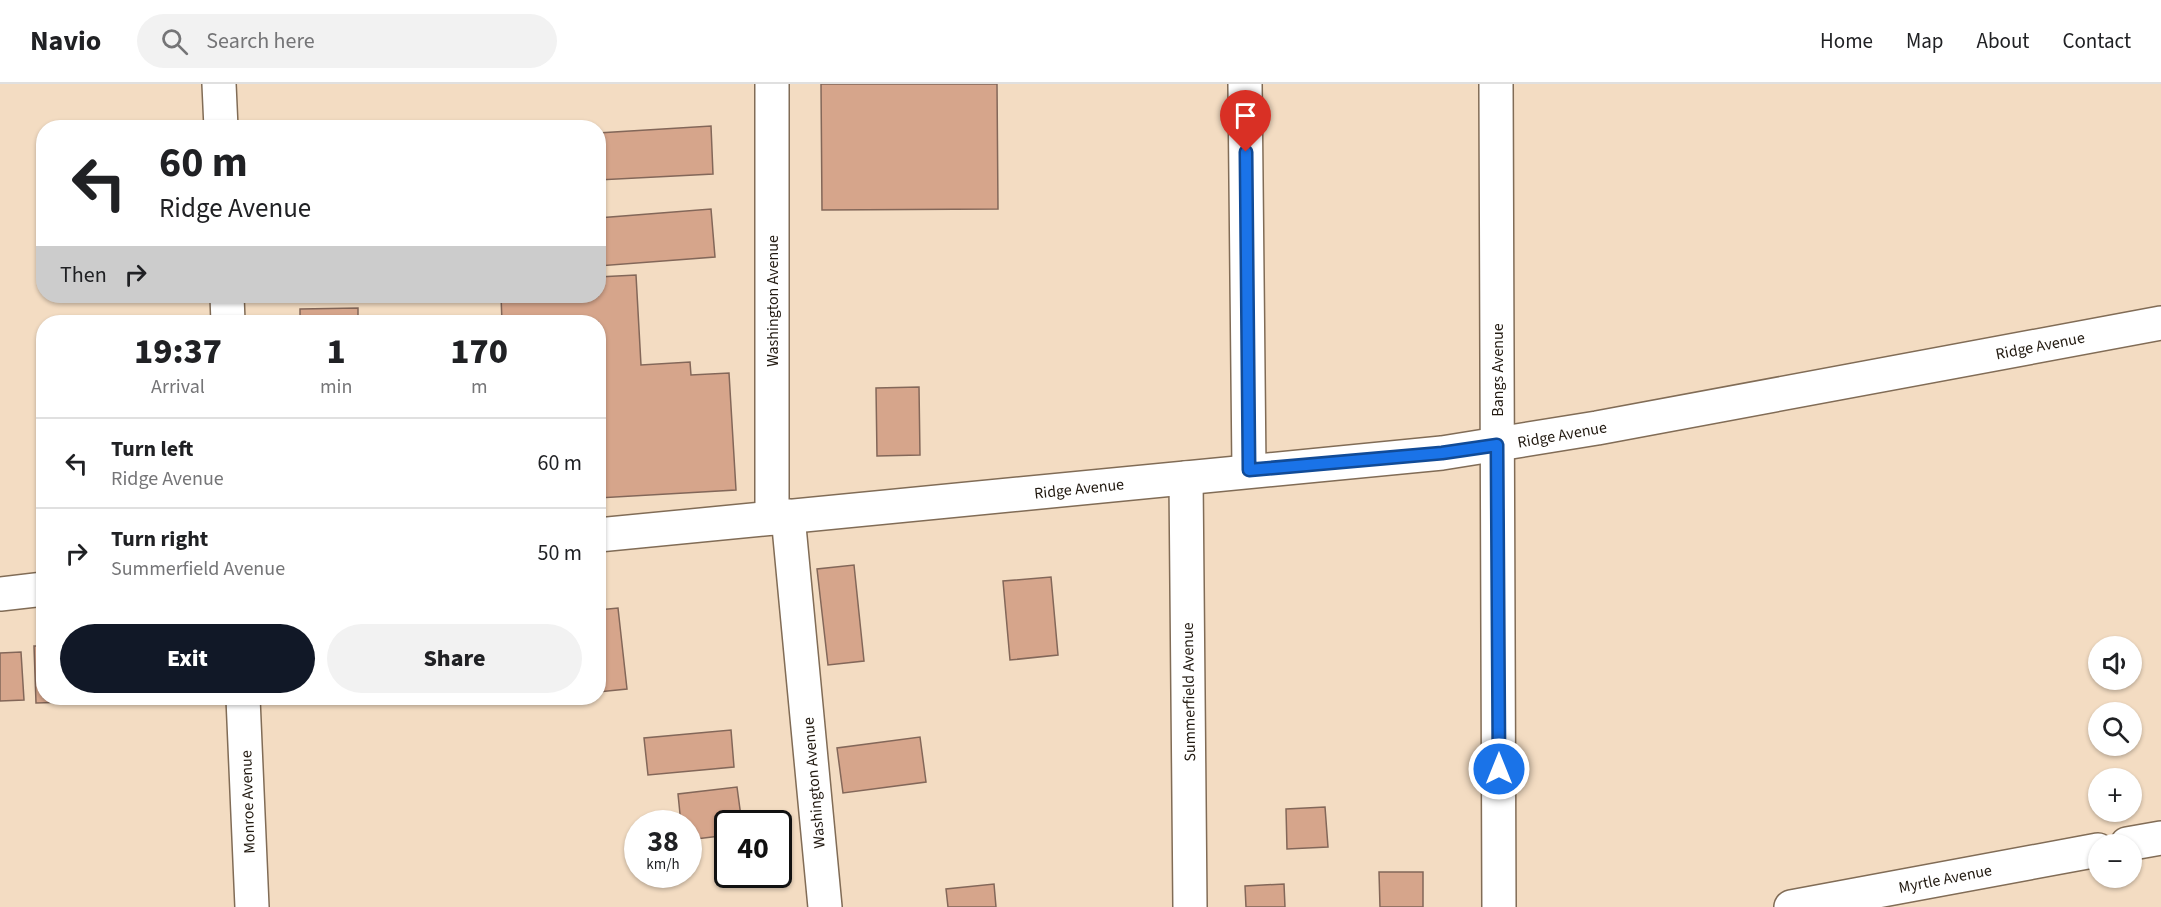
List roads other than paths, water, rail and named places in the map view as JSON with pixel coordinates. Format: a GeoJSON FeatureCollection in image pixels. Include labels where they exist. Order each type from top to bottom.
{"type":"FeatureCollection","features":[{"type":"Feature","properties":{"kind":"street"},"geometry":{"type":"LineString","coordinates":[[219,84],[221,120]]}},
{"type":"Feature","properties":{"kind":"street","name":"Washington Avenue"},"geometry":{"type":"LineString","coordinates":[[772,84],[780,517],[825,907]]}},
{"type":"Feature","properties":{"kind":"street"},"geometry":{"type":"LineString","coordinates":[[1245,84],[1249,470]]}},
{"type":"Feature","properties":{"kind":"street","name":"Bangs Avenue"},"geometry":{"type":"LineString","coordinates":[[1496,84],[1499,907]]}},
{"type":"Feature","properties":{"kind":"street","name":"Ridge Avenue"},"geometry":{"type":"LineString","coordinates":[[606,534],[1442,453],[1497,445],[2161,323]]}},
{"type":"Feature","properties":{"kind":"street","name":"Summerfield Avenue"},"geometry":{"type":"LineString","coordinates":[[1186,478],[1190,907]]}},
{"type":"Feature","properties":{"kind":"street"},"geometry":{"type":"LineString","coordinates":[[0,594],[36,591]]}},
{"type":"Feature","properties":{"kind":"street","name":"Monroe Avenue"},"geometry":{"type":"LineString","coordinates":[[243,705],[252,907]]}},
{"type":"Feature","properties":{"kind":"street"},"geometry":{"type":"LineString","coordinates":[[2142,841],[2161,838]]}},
{"type":"Feature","properties":{"kind":"street","name":"Myrtle Avenue"},"geometry":{"type":"LineString","coordinates":[[1791,907],[2088,852]]}}]}
